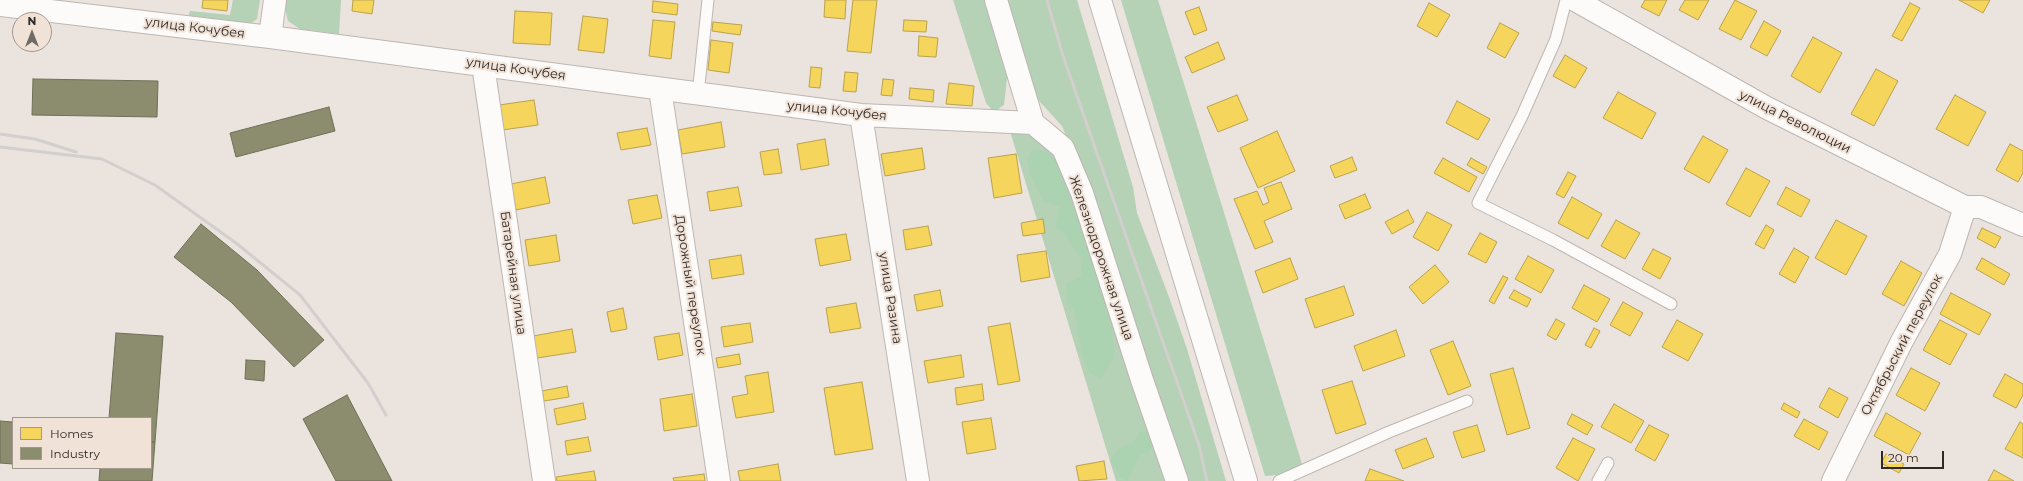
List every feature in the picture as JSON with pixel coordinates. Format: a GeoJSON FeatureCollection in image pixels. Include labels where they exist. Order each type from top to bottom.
{"type":"FeatureCollection","features":[{"type":"Feature","properties":{"kind":"street"},"geometry":{"type":"LineString","coordinates":[[270,37],[275,0]]}},
{"type":"Feature","properties":{"kind":"street"},"geometry":{"type":"LineString","coordinates":[[996,0],[1032,123]]}},
{"type":"Feature","properties":{"kind":"street"},"geometry":{"type":"LineString","coordinates":[[1100,0],[1246,481]]}},
{"type":"Feature","properties":{"kind":"street","name":"улица Революции"},"geometry":{"type":"LineString","coordinates":[[1575,0],[1767,108],[1965,207],[1981,207],[2023,225]]}},
{"type":"Feature","properties":{"kind":"street","name":"улица Кочубея"},"geometry":{"type":"LineString","coordinates":[[0,5],[270,37],[861,115],[1032,123]]}},
{"type":"Feature","properties":{"kind":"street","name":"Батарейная улица"},"geometry":{"type":"LineString","coordinates":[[483,65],[544,481]]}},
{"type":"Feature","properties":{"kind":"street","name":"Дорожный переулок"},"geometry":{"type":"LineString","coordinates":[[660,89],[719,481]]}},
{"type":"Feature","properties":{"kind":"street","name":"улица Разина"},"geometry":{"type":"LineString","coordinates":[[861,115],[918,481]]}},
{"type":"Feature","properties":{"kind":"street","name":"Железнодорожная улица"},"geometry":{"type":"LineString","coordinates":[[1032,123],[1062,148],[1082,193],[1144,386],[1177,481]]}},
{"type":"Feature","properties":{"kind":"street","name":"Октябрьский переулок"},"geometry":{"type":"LineString","coordinates":[[1832,481],[1902,341],[1950,254],[1965,207]]}},
{"type":"Feature","properties":{"kind":"lane"},"geometry":{"type":"LineString","coordinates":[[698,94],[708,0]]}},
{"type":"Feature","properties":{"kind":"lane"},"geometry":{"type":"LineString","coordinates":[[1566,0],[1556,39],[1522,116],[1478,204],[1553,240],[1671,304]]}},
{"type":"Feature","properties":{"kind":"lane"},"geometry":{"type":"LineString","coordinates":[[1279,481],[1389,432],[1467,401]]}},
{"type":"Feature","properties":{"kind":"lane"},"geometry":{"type":"LineString","coordinates":[[1598,481],[1608,463]]}},
{"type":"Feature","properties":{"kind":"green space"},"geometry":{"type":"Polygon","coordinates":[[[233,0],[260,0],[257,19],[250,24],[187,21],[190,11],[230,15],[233,0]]]}},
{"type":"Feature","properties":{"kind":"green space"},"geometry":{"type":"Polygon","coordinates":[[[286,0],[341,0],[339,34],[300,29],[288,21],[285,8],[286,0]]]}},
{"type":"Feature","properties":{"kind":"green space"},"geometry":{"type":"Polygon","coordinates":[[[953,0],[989,0],[1008,69],[1004,105],[994,112],[986,103],[953,0]]]}},
{"type":"Feature","properties":{"kind":"green space"},"geometry":{"type":"Polygon","coordinates":[[[1001,0],[1077,0],[1133,187],[1137,213],[1187,349],[1226,481],[1182,481],[1073,152],[1062,126],[1030,91],[1001,0]]]}},
{"type":"Feature","properties":{"kind":"green space"},"geometry":{"type":"Polygon","coordinates":[[[1121,0],[1158,0],[1303,467],[1277,475],[1265,476],[1121,0]]]}},
{"type":"Feature","properties":{"kind":"green space"},"geometry":{"type":"Polygon","coordinates":[[[1010,131],[1031,133],[1056,150],[1172,481],[1116,481],[1010,131]]]}},
{"type":"Feature","properties":{"kind":"green space"},"geometry":{"type":"Polygon","coordinates":[[[1033,149],[1048,152],[1056,161],[1091,255],[1112,323],[1114,357],[1101,378],[1090,373],[1082,355],[1074,307],[1069,307],[1066,293],[1067,283],[1082,277],[1081,259],[1064,233],[1055,228],[1060,207],[1044,202],[1032,179],[1027,160],[1033,149]]]}},
{"type":"Feature","properties":{"kind":"green space"},"geometry":{"type":"Polygon","coordinates":[[[1140,431],[1150,433],[1153,444],[1150,452],[1140,454],[1127,481],[1120,477],[1110,461],[1119,449],[1133,443],[1140,431]]]}},
{"type":"Feature","properties":{"kind":"building: Homes"},"geometry":{"type":"Polygon","coordinates":[[[203,0],[228,0],[227,11],[202,8],[203,0]]]}},
{"type":"Feature","properties":{"kind":"building: Homes"},"geometry":{"type":"Polygon","coordinates":[[[353,0],[374,0],[372,14],[352,11],[353,0]]]}},
{"type":"Feature","properties":{"kind":"building: Homes"},"geometry":{"type":"Polygon","coordinates":[[[825,0],[846,0],[845,19],[824,17],[825,0]]]}},
{"type":"Feature","properties":{"kind":"building: Homes"},"geometry":{"type":"Polygon","coordinates":[[[853,0],[877,0],[871,53],[847,51],[853,0]]]}},
{"type":"Feature","properties":{"kind":"building: Homes"},"geometry":{"type":"Polygon","coordinates":[[[1645,0],[1667,0],[1659,16],[1641,7],[1645,0]]]}},
{"type":"Feature","properties":{"kind":"building: Homes"},"geometry":{"type":"Polygon","coordinates":[[[1685,0],[1709,0],[1698,20],[1679,10],[1685,0]]]}},
{"type":"Feature","properties":{"kind":"building: Homes"},"geometry":{"type":"Polygon","coordinates":[[[1735,0],[1757,11],[1741,40],[1719,29],[1735,0]]]}},
{"type":"Feature","properties":{"kind":"building: Homes"},"geometry":{"type":"Polygon","coordinates":[[[1959,0],[1990,0],[1983,13],[1959,0]]]}},
{"type":"Feature","properties":{"kind":"building: Homes"},"geometry":{"type":"Polygon","coordinates":[[[653,1],[678,4],[677,15],[652,12],[653,1]]]}},
{"type":"Feature","properties":{"kind":"building: Homes"},"geometry":{"type":"Polygon","coordinates":[[[1429,3],[1450,15],[1437,37],[1417,26],[1429,3]]]}},
{"type":"Feature","properties":{"kind":"building: Homes"},"geometry":{"type":"Polygon","coordinates":[[[1910,3],[1920,8],[1902,41],[1892,36],[1910,3]]]}},
{"type":"Feature","properties":{"kind":"building: Homes"},"geometry":{"type":"Polygon","coordinates":[[[1199,7],[1207,30],[1194,35],[1185,12],[1199,7]]]}},
{"type":"Feature","properties":{"kind":"building: Homes"},"geometry":{"type":"Polygon","coordinates":[[[515,11],[552,13],[550,45],[513,43],[515,11]]]}},
{"type":"Feature","properties":{"kind":"building: Homes"},"geometry":{"type":"Polygon","coordinates":[[[583,16],[608,19],[604,53],[578,50],[583,16]]]}},
{"type":"Feature","properties":{"kind":"building: Homes"},"geometry":{"type":"Polygon","coordinates":[[[653,20],[675,22],[671,59],[649,56],[653,20]]]}},
{"type":"Feature","properties":{"kind":"building: Homes"},"geometry":{"type":"Polygon","coordinates":[[[904,20],[927,21],[926,32],[903,31],[904,20]]]}},
{"type":"Feature","properties":{"kind":"building: Homes"},"geometry":{"type":"Polygon","coordinates":[[[1764,21],[1781,31],[1767,56],[1750,47],[1764,21]]]}},
{"type":"Feature","properties":{"kind":"building: Homes"},"geometry":{"type":"Polygon","coordinates":[[[713,22],[742,25],[740,35],[712,31],[713,22]]]}},
{"type":"Feature","properties":{"kind":"building: Homes"},"geometry":{"type":"Polygon","coordinates":[[[1500,23],[1519,33],[1505,58],[1487,48],[1500,23]]]}},
{"type":"Feature","properties":{"kind":"building: Homes"},"geometry":{"type":"Polygon","coordinates":[[[919,36],[938,38],[936,57],[918,56],[919,36]]]}},
{"type":"Feature","properties":{"kind":"building: Homes"},"geometry":{"type":"Polygon","coordinates":[[[1813,37],[1842,53],[1820,93],[1791,76],[1813,37]]]}},
{"type":"Feature","properties":{"kind":"building: Homes"},"geometry":{"type":"Polygon","coordinates":[[[711,40],[733,43],[729,73],[708,70],[711,40]]]}},
{"type":"Feature","properties":{"kind":"building: Homes"},"geometry":{"type":"Polygon","coordinates":[[[1218,42],[1225,59],[1192,73],[1185,57],[1218,42]]]}},
{"type":"Feature","properties":{"kind":"building: Homes"},"geometry":{"type":"Polygon","coordinates":[[[1565,55],[1587,68],[1575,88],[1553,76],[1565,55]]]}},
{"type":"Feature","properties":{"kind":"building: Homes"},"geometry":{"type":"Polygon","coordinates":[[[811,67],[822,68],[820,88],[809,87],[811,67]]]}},
{"type":"Feature","properties":{"kind":"building: Homes"},"geometry":{"type":"Polygon","coordinates":[[[1876,69],[1898,81],[1874,126],[1851,114],[1876,69]]]}},
{"type":"Feature","properties":{"kind":"building: Homes"},"geometry":{"type":"Polygon","coordinates":[[[845,72],[858,73],[856,92],[843,91],[845,72]]]}},
{"type":"Feature","properties":{"kind":"building: Homes"},"geometry":{"type":"Polygon","coordinates":[[[883,79],[894,80],[892,96],[881,95],[883,79]]]}},
{"type":"Feature","properties":{"kind":"building: Homes"},"geometry":{"type":"Polygon","coordinates":[[[949,83],[974,86],[972,106],[946,104],[949,83]]]}},
{"type":"Feature","properties":{"kind":"building: Homes"},"geometry":{"type":"Polygon","coordinates":[[[910,88],[934,90],[933,102],[909,99],[910,88]]]}},
{"type":"Feature","properties":{"kind":"building: Homes"},"geometry":{"type":"Polygon","coordinates":[[[1618,92],[1656,113],[1642,139],[1603,118],[1618,92]]]}},
{"type":"Feature","properties":{"kind":"building: Homes"},"geometry":{"type":"Polygon","coordinates":[[[1237,95],[1248,120],[1218,132],[1207,107],[1237,95]]]}},
{"type":"Feature","properties":{"kind":"building: Homes"},"geometry":{"type":"Polygon","coordinates":[[[1955,95],[1986,112],[1968,146],[1936,129],[1955,95]]]}},
{"type":"Feature","properties":{"kind":"building: Homes"},"geometry":{"type":"Polygon","coordinates":[[[534,100],[538,125],[495,131],[492,106],[534,100]]]}},
{"type":"Feature","properties":{"kind":"building: Homes"},"geometry":{"type":"Polygon","coordinates":[[[1457,101],[1490,119],[1478,140],[1446,123],[1457,101]]]}},
{"type":"Feature","properties":{"kind":"building: Homes"},"geometry":{"type":"Polygon","coordinates":[[[721,122],[725,147],[682,154],[678,130],[721,122]]]}},
{"type":"Feature","properties":{"kind":"building: Homes"},"geometry":{"type":"Polygon","coordinates":[[[647,128],[651,145],[621,150],[617,133],[647,128]]]}},
{"type":"Feature","properties":{"kind":"building: Homes"},"geometry":{"type":"Polygon","coordinates":[[[1277,131],[1295,171],[1258,188],[1240,148],[1277,131]]]}},
{"type":"Feature","properties":{"kind":"building: Homes"},"geometry":{"type":"Polygon","coordinates":[[[1703,136],[1728,150],[1709,183],[1684,169],[1703,136]]]}},
{"type":"Feature","properties":{"kind":"building: Homes"},"geometry":{"type":"Polygon","coordinates":[[[825,139],[829,165],[801,170],[797,144],[825,139]]]}},
{"type":"Feature","properties":{"kind":"building: Homes"},"geometry":{"type":"Polygon","coordinates":[[[2010,144],[2023,151],[2023,173],[2018,182],[1996,170],[2010,144]]]}},
{"type":"Feature","properties":{"kind":"building: Homes"},"geometry":{"type":"Polygon","coordinates":[[[922,148],[925,169],[885,176],[881,154],[922,148]]]}},
{"type":"Feature","properties":{"kind":"building: Homes"},"geometry":{"type":"Polygon","coordinates":[[[778,149],[782,173],[764,175],[760,152],[778,149]]]}},
{"type":"Feature","properties":{"kind":"building: Homes"},"geometry":{"type":"Polygon","coordinates":[[[1016,154],[1022,193],[994,198],[988,158],[1016,154]]]}},
{"type":"Feature","properties":{"kind":"building: Homes"},"geometry":{"type":"Polygon","coordinates":[[[1352,157],[1357,170],[1335,178],[1330,166],[1352,157]]]}},
{"type":"Feature","properties":{"kind":"building: Homes"},"geometry":{"type":"Polygon","coordinates":[[[1443,158],[1477,177],[1469,192],[1434,173],[1443,158]]]}},
{"type":"Feature","properties":{"kind":"building: Homes"},"geometry":{"type":"Polygon","coordinates":[[[1471,158],[1487,167],[1483,174],[1467,165],[1471,158]]]}},
{"type":"Feature","properties":{"kind":"building: Homes"},"geometry":{"type":"Polygon","coordinates":[[[1746,168],[1770,181],[1750,217],[1726,204],[1746,168]]]}},
{"type":"Feature","properties":{"kind":"building: Homes"},"geometry":{"type":"Polygon","coordinates":[[[1568,172],[1576,176],[1564,198],[1556,194],[1568,172]]]}},
{"type":"Feature","properties":{"kind":"building: Homes"},"geometry":{"type":"Polygon","coordinates":[[[545,177],[550,203],[516,210],[511,184],[545,177]]]}},
{"type":"Feature","properties":{"kind":"building: Homes"},"geometry":{"type":"Polygon","coordinates":[[[1281,182],[1292,209],[1264,221],[1273,242],[1255,249],[1234,199],[1257,191],[1263,205],[1269,202],[1264,188],[1281,182]]]}},
{"type":"Feature","properties":{"kind":"building: Homes"},"geometry":{"type":"Polygon","coordinates":[[[738,187],[742,206],[710,211],[707,192],[738,187]]]}},
{"type":"Feature","properties":{"kind":"building: Homes"},"geometry":{"type":"Polygon","coordinates":[[[1786,187],[1810,200],[1801,217],[1777,204],[1786,187]]]}},
{"type":"Feature","properties":{"kind":"building: Homes"},"geometry":{"type":"Polygon","coordinates":[[[1365,194],[1371,208],[1345,219],[1339,205],[1365,194]]]}},
{"type":"Feature","properties":{"kind":"building: Homes"},"geometry":{"type":"Polygon","coordinates":[[[657,195],[662,218],[633,224],[628,200],[657,195]]]}},
{"type":"Feature","properties":{"kind":"building: Homes"},"geometry":{"type":"Polygon","coordinates":[[[1572,197],[1602,214],[1588,239],[1558,223],[1572,197]]]}},
{"type":"Feature","properties":{"kind":"building: Homes"},"geometry":{"type":"Polygon","coordinates":[[[1408,210],[1414,222],[1392,234],[1385,222],[1408,210]]]}},
{"type":"Feature","properties":{"kind":"building: Homes"},"geometry":{"type":"Polygon","coordinates":[[[1427,212],[1452,225],[1438,251],[1413,237],[1427,212]]]}},
{"type":"Feature","properties":{"kind":"building: Homes"},"geometry":{"type":"Polygon","coordinates":[[[1043,219],[1045,233],[1023,236],[1021,223],[1043,219]]]}},
{"type":"Feature","properties":{"kind":"building: Homes"},"geometry":{"type":"Polygon","coordinates":[[[1616,220],[1640,233],[1625,259],[1601,246],[1616,220]]]}},
{"type":"Feature","properties":{"kind":"building: Homes"},"geometry":{"type":"Polygon","coordinates":[[[1836,220],[1867,236],[1846,275],[1815,258],[1836,220]]]}},
{"type":"Feature","properties":{"kind":"building: Homes"},"geometry":{"type":"Polygon","coordinates":[[[1766,225],[1774,230],[1764,249],[1755,244],[1766,225]]]}},
{"type":"Feature","properties":{"kind":"building: Homes"},"geometry":{"type":"Polygon","coordinates":[[[928,226],[932,245],[906,250],[903,230],[928,226]]]}},
{"type":"Feature","properties":{"kind":"building: Homes"},"geometry":{"type":"Polygon","coordinates":[[[1982,228],[2001,237],[1995,248],[1977,238],[1982,228]]]}},
{"type":"Feature","properties":{"kind":"building: Homes"},"geometry":{"type":"Polygon","coordinates":[[[1480,233],[1497,242],[1486,263],[1468,254],[1480,233]]]}},
{"type":"Feature","properties":{"kind":"building: Homes"},"geometry":{"type":"Polygon","coordinates":[[[846,234],[851,260],[820,266],[815,239],[846,234]]]}},
{"type":"Feature","properties":{"kind":"building: Homes"},"geometry":{"type":"Polygon","coordinates":[[[556,235],[560,261],[529,266],[525,240],[556,235]]]}},
{"type":"Feature","properties":{"kind":"building: Homes"},"geometry":{"type":"Polygon","coordinates":[[[1794,248],[1809,257],[1795,283],[1779,274],[1794,248]]]}},
{"type":"Feature","properties":{"kind":"building: Homes"},"geometry":{"type":"Polygon","coordinates":[[[1653,249],[1671,258],[1660,279],[1642,269],[1653,249]]]}},
{"type":"Feature","properties":{"kind":"building: Homes"},"geometry":{"type":"Polygon","coordinates":[[[1046,251],[1050,277],[1021,282],[1017,255],[1046,251]]]}},
{"type":"Feature","properties":{"kind":"building: Homes"},"geometry":{"type":"Polygon","coordinates":[[[741,255],[744,274],[712,279],[709,260],[741,255]]]}},
{"type":"Feature","properties":{"kind":"building: Homes"},"geometry":{"type":"Polygon","coordinates":[[[1528,256],[1554,270],[1541,293],[1515,279],[1528,256]]]}},
{"type":"Feature","properties":{"kind":"building: Homes"},"geometry":{"type":"Polygon","coordinates":[[[1290,258],[1298,279],[1263,293],[1255,271],[1290,258]]]}},
{"type":"Feature","properties":{"kind":"building: Homes"},"geometry":{"type":"Polygon","coordinates":[[[1982,258],[2010,274],[2004,285],[1976,269],[1982,258]]]}},
{"type":"Feature","properties":{"kind":"building: Homes"},"geometry":{"type":"Polygon","coordinates":[[[1901,261],[1922,273],[1904,306],[1882,294],[1901,261]]]}},
{"type":"Feature","properties":{"kind":"building: Homes"},"geometry":{"type":"Polygon","coordinates":[[[1435,265],[1449,282],[1423,304],[1409,287],[1435,265]]]}},
{"type":"Feature","properties":{"kind":"building: Homes"},"geometry":{"type":"Polygon","coordinates":[[[1503,276],[1508,278],[1494,304],[1489,301],[1503,276]]]}},
{"type":"Feature","properties":{"kind":"building: Homes"},"geometry":{"type":"Polygon","coordinates":[[[1584,285],[1610,299],[1597,322],[1572,308],[1584,285]]]}},
{"type":"Feature","properties":{"kind":"building: Homes"},"geometry":{"type":"Polygon","coordinates":[[[1344,286],[1354,315],[1315,328],[1305,299],[1344,286]]]}},
{"type":"Feature","properties":{"kind":"building: Homes"},"geometry":{"type":"Polygon","coordinates":[[[940,290],[943,306],[917,311],[914,295],[940,290]]]}},
{"type":"Feature","properties":{"kind":"building: Homes"},"geometry":{"type":"Polygon","coordinates":[[[1514,290],[1531,299],[1527,307],[1509,298],[1514,290]]]}},
{"type":"Feature","properties":{"kind":"building: Homes"},"geometry":{"type":"Polygon","coordinates":[[[1951,293],[1991,314],[1979,335],[1940,314],[1951,293]]]}},
{"type":"Feature","properties":{"kind":"building: Homes"},"geometry":{"type":"Polygon","coordinates":[[[1623,302],[1643,313],[1630,336],[1610,325],[1623,302]]]}},
{"type":"Feature","properties":{"kind":"building: Homes"},"geometry":{"type":"Polygon","coordinates":[[[856,303],[861,328],[830,333],[826,308],[856,303]]]}},
{"type":"Feature","properties":{"kind":"building: Homes"},"geometry":{"type":"Polygon","coordinates":[[[623,308],[627,329],[611,332],[607,312],[623,308]]]}},
{"type":"Feature","properties":{"kind":"building: Homes"},"geometry":{"type":"Polygon","coordinates":[[[1556,319],[1565,324],[1556,340],[1547,335],[1556,319]]]}},
{"type":"Feature","properties":{"kind":"building: Homes"},"geometry":{"type":"Polygon","coordinates":[[[1677,320],[1703,334],[1688,361],[1662,347],[1677,320]]]}},
{"type":"Feature","properties":{"kind":"building: Homes"},"geometry":{"type":"Polygon","coordinates":[[[1940,320],[1967,334],[1950,365],[1923,350],[1940,320]]]}},
{"type":"Feature","properties":{"kind":"building: Homes"},"geometry":{"type":"Polygon","coordinates":[[[750,323],[753,342],[724,347],[721,327],[750,323]]]}},
{"type":"Feature","properties":{"kind":"building: Homes"},"geometry":{"type":"Polygon","coordinates":[[[1010,323],[1020,381],[998,385],[988,327],[1010,323]]]}},
{"type":"Feature","properties":{"kind":"building: Homes"},"geometry":{"type":"Polygon","coordinates":[[[1594,328],[1600,331],[1591,348],[1585,345],[1594,328]]]}},
{"type":"Feature","properties":{"kind":"building: Homes"},"geometry":{"type":"Polygon","coordinates":[[[572,329],[576,352],[537,358],[533,336],[572,329]]]}},
{"type":"Feature","properties":{"kind":"building: Homes"},"geometry":{"type":"Polygon","coordinates":[[[1396,330],[1405,356],[1363,371],[1354,346],[1396,330]]]}},
{"type":"Feature","properties":{"kind":"building: Homes"},"geometry":{"type":"Polygon","coordinates":[[[679,333],[683,355],[658,360],[654,337],[679,333]]]}},
{"type":"Feature","properties":{"kind":"building: Homes"},"geometry":{"type":"Polygon","coordinates":[[[1453,341],[1471,386],[1448,395],[1430,350],[1453,341]]]}},
{"type":"Feature","properties":{"kind":"building: Homes"},"geometry":{"type":"Polygon","coordinates":[[[739,354],[741,364],[718,368],[716,358],[739,354]]]}},
{"type":"Feature","properties":{"kind":"building: Homes"},"geometry":{"type":"Polygon","coordinates":[[[961,355],[964,377],[928,383],[924,361],[961,355]]]}},
{"type":"Feature","properties":{"kind":"building: Homes"},"geometry":{"type":"Polygon","coordinates":[[[1513,368],[1530,428],[1507,435],[1490,374],[1513,368]]]}},
{"type":"Feature","properties":{"kind":"building: Homes"},"geometry":{"type":"Polygon","coordinates":[[[1911,368],[1940,383],[1925,411],[1896,395],[1911,368]]]}},
{"type":"Feature","properties":{"kind":"building: Homes"},"geometry":{"type":"Polygon","coordinates":[[[768,372],[774,412],[736,418],[732,397],[748,394],[745,376],[768,372]]]}},
{"type":"Feature","properties":{"kind":"building: Homes"},"geometry":{"type":"Polygon","coordinates":[[[2005,374],[2023,384],[2023,395],[2016,408],[1993,396],[2005,374]]]}},
{"type":"Feature","properties":{"kind":"building: Homes"},"geometry":{"type":"Polygon","coordinates":[[[1352,381],[1366,424],[1336,434],[1322,390],[1352,381]]]}},
{"type":"Feature","properties":{"kind":"building: Homes"},"geometry":{"type":"Polygon","coordinates":[[[862,382],[873,449],[835,455],[824,388],[862,382]]]}},
{"type":"Feature","properties":{"kind":"building: Homes"},"geometry":{"type":"Polygon","coordinates":[[[982,384],[984,400],[957,405],[955,388],[982,384]]]}},
{"type":"Feature","properties":{"kind":"building: Homes"},"geometry":{"type":"Polygon","coordinates":[[[567,386],[569,397],[544,401],[542,391],[567,386]]]}},
{"type":"Feature","properties":{"kind":"building: Homes"},"geometry":{"type":"Polygon","coordinates":[[[1829,388],[1848,398],[1838,418],[1819,407],[1829,388]]]}},
{"type":"Feature","properties":{"kind":"building: Homes"},"geometry":{"type":"Polygon","coordinates":[[[692,394],[697,426],[664,431],[660,399],[692,394]]]}},
{"type":"Feature","properties":{"kind":"building: Homes"},"geometry":{"type":"Polygon","coordinates":[[[583,403],[586,419],[557,425],[554,409],[583,403]]]}},
{"type":"Feature","properties":{"kind":"building: Homes"},"geometry":{"type":"Polygon","coordinates":[[[1784,403],[1800,412],[1797,418],[1781,409],[1784,403]]]}},
{"type":"Feature","properties":{"kind":"building: Homes"},"geometry":{"type":"Polygon","coordinates":[[[1614,404],[1644,421],[1631,443],[1601,427],[1614,404]]]}},
{"type":"Feature","properties":{"kind":"building: Homes"},"geometry":{"type":"Polygon","coordinates":[[[1886,413],[1921,433],[1909,455],[1874,436],[1886,413]]]}},
{"type":"Feature","properties":{"kind":"building: Homes"},"geometry":{"type":"Polygon","coordinates":[[[1572,414],[1593,425],[1587,435],[1567,424],[1572,414]]]}},
{"type":"Feature","properties":{"kind":"building: Homes"},"geometry":{"type":"Polygon","coordinates":[[[991,418],[996,449],[967,454],[962,422],[991,418]]]}},
{"type":"Feature","properties":{"kind":"building: Homes"},"geometry":{"type":"Polygon","coordinates":[[[1804,419],[1828,432],[1819,450],[1794,436],[1804,419]]]}},
{"type":"Feature","properties":{"kind":"building: Homes"},"geometry":{"type":"Polygon","coordinates":[[[2020,422],[2023,424],[2023,458],[2005,449],[2020,422]]]}},
{"type":"Feature","properties":{"kind":"building: Homes"},"geometry":{"type":"Polygon","coordinates":[[[1477,425],[1485,451],[1462,458],[1453,432],[1477,425]]]}},
{"type":"Feature","properties":{"kind":"building: Homes"},"geometry":{"type":"Polygon","coordinates":[[[1649,425],[1669,435],[1655,461],[1635,450],[1649,425]]]}},
{"type":"Feature","properties":{"kind":"building: Homes"},"geometry":{"type":"Polygon","coordinates":[[[588,437],[591,451],[567,455],[565,441],[588,437]]]}},
{"type":"Feature","properties":{"kind":"building: Homes"},"geometry":{"type":"Polygon","coordinates":[[[1426,438],[1434,457],[1403,469],[1395,450],[1426,438]]]}},
{"type":"Feature","properties":{"kind":"building: Homes"},"geometry":{"type":"Polygon","coordinates":[[[1573,438],[1595,449],[1578,481],[1556,468],[1573,438]]]}},
{"type":"Feature","properties":{"kind":"building: Homes"},"geometry":{"type":"Polygon","coordinates":[[[1886,454],[1904,464],[1899,473],[1881,463],[1886,454]]]}},
{"type":"Feature","properties":{"kind":"building: Homes"},"geometry":{"type":"Polygon","coordinates":[[[1104,461],[1107,479],[1079,481],[1076,466],[1104,461]]]}},
{"type":"Feature","properties":{"kind":"building: Homes"},"geometry":{"type":"Polygon","coordinates":[[[778,464],[781,481],[740,481],[738,471],[778,464]]]}},
{"type":"Feature","properties":{"kind":"building: Homes"},"geometry":{"type":"Polygon","coordinates":[[[1370,469],[1404,481],[1365,481],[1370,469]]]}},
{"type":"Feature","properties":{"kind":"building: Homes"},"geometry":{"type":"Polygon","coordinates":[[[1994,470],[2014,481],[1988,481],[1994,470]]]}},
{"type":"Feature","properties":{"kind":"building: Homes"},"geometry":{"type":"Polygon","coordinates":[[[594,471],[596,481],[557,481],[556,477],[594,471]]]}},
{"type":"Feature","properties":{"kind":"building: Homes"},"geometry":{"type":"Polygon","coordinates":[[[704,474],[705,481],[674,481],[673,478],[704,474]]]}},
{"type":"Feature","properties":{"kind":"building: Industry"},"geometry":{"type":"Polygon","coordinates":[[[33,79],[158,81],[157,117],[32,115],[33,79]]]}},
{"type":"Feature","properties":{"kind":"building: Industry"},"geometry":{"type":"Polygon","coordinates":[[[329,107],[335,131],[236,157],[230,133],[329,107]]]}},
{"type":"Feature","properties":{"kind":"building: Industry"},"geometry":{"type":"Polygon","coordinates":[[[201,224],[257,270],[324,340],[294,367],[231,302],[174,257],[201,224]]]}},
{"type":"Feature","properties":{"kind":"building: Industry"},"geometry":{"type":"Polygon","coordinates":[[[116,333],[163,336],[155,442],[152,442],[152,417],[109,417],[116,333]]]}},
{"type":"Feature","properties":{"kind":"building: Industry"},"geometry":{"type":"Polygon","coordinates":[[[246,360],[265,361],[264,381],[245,379],[246,360]]]}},
{"type":"Feature","properties":{"kind":"building: Industry"},"geometry":{"type":"Polygon","coordinates":[[[347,395],[392,481],[336,481],[303,419],[347,395]]]}},
{"type":"Feature","properties":{"kind":"building: Industry"},"geometry":{"type":"Polygon","coordinates":[[[0,421],[12,422],[12,464],[0,463],[0,421]]]}},
{"type":"Feature","properties":{"kind":"building: Industry"},"geometry":{"type":"Polygon","coordinates":[[[152,442],[155,442],[152,481],[99,481],[100,469],[152,469],[152,442]]]}},
{"type":"Feature","properties":{"kind":"railway"},"geometry":{"type":"LineString","coordinates":[[1047,0],[1063,56],[1199,445],[1207,481]]}},
{"type":"Feature","properties":{"kind":"railway"},"geometry":{"type":"LineString","coordinates":[[0,134],[35,139],[76,152]]}},
{"type":"Feature","properties":{"kind":"railway"},"geometry":{"type":"LineString","coordinates":[[0,147],[102,159],[155,185],[236,243],[300,295],[368,383],[386,415]]}}]}
